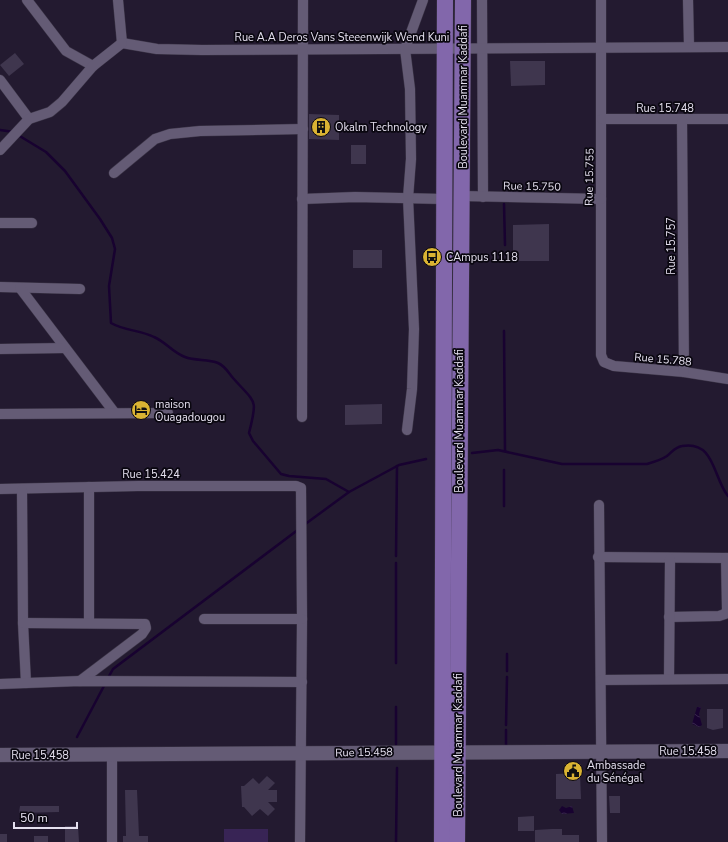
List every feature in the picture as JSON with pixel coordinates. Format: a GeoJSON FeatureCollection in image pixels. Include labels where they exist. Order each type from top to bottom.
{"type":"FeatureCollection","features":[{"type":"Feature","properties":{"kind":"main road","name":"Boulevard Muammar Kaddafi"},"geometry":{"type":"LineString","coordinates":[[442,842],[441,751],[445,0]]}},
{"type":"Feature","properties":{"kind":"main road","name":"Boulevard Muammar Kaddafi"},"geometry":{"type":"LineString","coordinates":[[457,842],[463,0]]}},
{"type":"Feature","properties":{"kind":"main road","name":"Rue 15.458"},"geometry":{"type":"LineString","coordinates":[[0,755],[112,756],[441,751],[728,751]]}},
{"type":"Feature","properties":{"kind":"street"},"geometry":{"type":"LineString","coordinates":[[27,0],[46,28],[66,51],[93,66]]}},
{"type":"Feature","properties":{"kind":"street"},"geometry":{"type":"LineString","coordinates":[[0,150],[29,119],[50,112],[55,108],[93,66],[122,43],[118,0]]}},
{"type":"Feature","properties":{"kind":"street"},"geometry":{"type":"LineString","coordinates":[[302,417],[303,0]]}},
{"type":"Feature","properties":{"kind":"street"},"geometry":{"type":"LineString","coordinates":[[407,430],[412,389],[414,329],[408,198],[411,159],[410,88],[405,49],[423,0]]}},
{"type":"Feature","properties":{"kind":"street"},"geometry":{"type":"LineString","coordinates":[[482,0],[483,197]]}},
{"type":"Feature","properties":{"kind":"street","name":"Rue 15.755"},"geometry":{"type":"LineString","coordinates":[[601,0],[601,355]]}},
{"type":"Feature","properties":{"kind":"street"},"geometry":{"type":"LineString","coordinates":[[688,0],[689,46]]}},
{"type":"Feature","properties":{"kind":"street","name":"Rue A.A Deros Vans Steeenwijk Wend Kuni"},"geometry":{"type":"LineString","coordinates":[[122,43],[157,49],[728,47]]}},
{"type":"Feature","properties":{"kind":"street"},"geometry":{"type":"LineString","coordinates":[[0,80],[29,119]]}},
{"type":"Feature","properties":{"kind":"street","name":"Rue 15.748"},"geometry":{"type":"LineString","coordinates":[[602,120],[728,119]]}},
{"type":"Feature","properties":{"kind":"street","name":"Rue 15.757"},"geometry":{"type":"LineString","coordinates":[[682,120],[684,372]]}},
{"type":"Feature","properties":{"kind":"street"},"geometry":{"type":"LineString","coordinates":[[114,173],[155,139],[170,134],[200,130],[303,129]]}},
{"type":"Feature","properties":{"kind":"street","name":"Rue 15.750"},"geometry":{"type":"LineString","coordinates":[[462,196],[601,200]]}},
{"type":"Feature","properties":{"kind":"street"},"geometry":{"type":"LineString","coordinates":[[302,199],[355,197],[444,199]]}},
{"type":"Feature","properties":{"kind":"street"},"geometry":{"type":"LineString","coordinates":[[0,223],[32,223]]}},
{"type":"Feature","properties":{"kind":"street"},"geometry":{"type":"LineString","coordinates":[[0,287],[80,289]]}},
{"type":"Feature","properties":{"kind":"street"},"geometry":{"type":"LineString","coordinates":[[20,288],[114,412]]}},
{"type":"Feature","properties":{"kind":"street"},"geometry":{"type":"LineString","coordinates":[[0,349],[65,348]]}},
{"type":"Feature","properties":{"kind":"street","name":"Rue 15.788"},"geometry":{"type":"LineString","coordinates":[[601,355],[604,362],[614,366],[684,372],[728,378]]}},
{"type":"Feature","properties":{"kind":"street"},"geometry":{"type":"LineString","coordinates":[[0,414],[114,412],[168,413]]}},
{"type":"Feature","properties":{"kind":"street","name":"Rue 15.424"},"geometry":{"type":"LineString","coordinates":[[0,489],[22,490],[89,487],[246,485],[292,486],[301,488],[302,619]]}},
{"type":"Feature","properties":{"kind":"street"},"geometry":{"type":"LineString","coordinates":[[89,487],[89,623]]}},
{"type":"Feature","properties":{"kind":"street"},"geometry":{"type":"LineString","coordinates":[[22,490],[23,623],[26,683]]}},
{"type":"Feature","properties":{"kind":"street"},"geometry":{"type":"LineString","coordinates":[[599,505],[598,557],[601,680],[602,842]]}},
{"type":"Feature","properties":{"kind":"street"},"geometry":{"type":"LineString","coordinates":[[598,557],[670,559],[727,558],[727,610],[725,614],[719,616],[670,617]]}},
{"type":"Feature","properties":{"kind":"street"},"geometry":{"type":"LineString","coordinates":[[669,679],[670,559]]}},
{"type":"Feature","properties":{"kind":"street"},"geometry":{"type":"LineString","coordinates":[[204,619],[302,619],[300,842]]}},
{"type":"Feature","properties":{"kind":"street"},"geometry":{"type":"LineString","coordinates":[[23,623],[144,623],[146,626],[142,634],[80,681]]}},
{"type":"Feature","properties":{"kind":"street"},"geometry":{"type":"LineString","coordinates":[[601,680],[728,679]]}},
{"type":"Feature","properties":{"kind":"street"},"geometry":{"type":"LineString","coordinates":[[0,684],[80,681],[302,682]]}},
{"type":"Feature","properties":{"kind":"street"},"geometry":{"type":"LineString","coordinates":[[112,756],[112,842]]}},
{"type":"Feature","properties":{"kind":"shaded area"},"geometry":{"type":"Polygon","coordinates":[[[224,829],[268,829],[268,842],[224,842],[224,829]]]}},
{"type":"Feature","properties":{"kind":"water"},"geometry":{"type":"Polygon","coordinates":[[[697,707],[701,707],[699,714],[702,725],[699,727],[692,724],[697,707]]]}},
{"type":"Feature","properties":{"kind":"water"},"geometry":{"type":"Polygon","coordinates":[[[562,806],[566,808],[572,806],[574,813],[562,814],[559,810],[562,806]]]}},
{"type":"Feature","properties":{"kind":"building"},"geometry":{"type":"Polygon","coordinates":[[[15,53],[24,64],[9,76],[0,65],[15,53]]]}},
{"type":"Feature","properties":{"kind":"building"},"geometry":{"type":"Polygon","coordinates":[[[510,61],[545,61],[545,85],[511,86],[510,61]]]}},
{"type":"Feature","properties":{"kind":"building","name":"Okalm Technology"},"geometry":{"type":"Polygon","coordinates":[[[309,114],[339,115],[339,140],[309,139],[309,114]]]}},
{"type":"Feature","properties":{"kind":"building"},"geometry":{"type":"Polygon","coordinates":[[[351,145],[366,145],[366,164],[351,164],[351,145]]]}},
{"type":"Feature","properties":{"kind":"building"},"geometry":{"type":"Polygon","coordinates":[[[549,224],[549,261],[513,261],[513,225],[549,224]]]}},
{"type":"Feature","properties":{"kind":"building"},"geometry":{"type":"Polygon","coordinates":[[[353,250],[382,250],[382,268],[353,268],[353,250]]]}},
{"type":"Feature","properties":{"kind":"building"},"geometry":{"type":"Polygon","coordinates":[[[382,404],[382,424],[345,425],[345,405],[382,404]]]}},
{"type":"Feature","properties":{"kind":"building"},"geometry":{"type":"Polygon","coordinates":[[[707,709],[723,709],[723,728],[713,730],[707,728],[707,709]]]}},
{"type":"Feature","properties":{"kind":"building"},"geometry":{"type":"Polygon","coordinates":[[[580,773],[581,799],[556,799],[556,774],[580,773]]]}},
{"type":"Feature","properties":{"kind":"building"},"geometry":{"type":"Polygon","coordinates":[[[267,776],[275,783],[268,790],[277,790],[277,802],[268,802],[275,809],[268,816],[260,809],[252,816],[244,807],[242,807],[241,786],[244,786],[253,778],[259,784],[267,776]]]}},
{"type":"Feature","properties":{"kind":"building"},"geometry":{"type":"Polygon","coordinates":[[[125,790],[137,790],[139,836],[148,836],[148,842],[123,842],[123,836],[126,836],[125,790]]]}},
{"type":"Feature","properties":{"kind":"building"},"geometry":{"type":"Polygon","coordinates":[[[609,796],[620,796],[620,813],[610,813],[609,796]]]}},
{"type":"Feature","properties":{"kind":"building"},"geometry":{"type":"Polygon","coordinates":[[[20,806],[59,806],[59,812],[19,813],[20,806]]]}},
{"type":"Feature","properties":{"kind":"building"},"geometry":{"type":"Polygon","coordinates":[[[534,816],[534,831],[518,831],[518,817],[534,816]]]}},
{"type":"Feature","properties":{"kind":"building"},"geometry":{"type":"Polygon","coordinates":[[[65,826],[78,826],[79,842],[65,842],[65,826]]]}},
{"type":"Feature","properties":{"kind":"building"},"geometry":{"type":"Polygon","coordinates":[[[562,829],[562,835],[579,835],[579,842],[535,842],[535,830],[562,829]]]}},
{"type":"Feature","properties":{"kind":"building"},"geometry":{"type":"Polygon","coordinates":[[[0,834],[7,834],[7,842],[0,842],[0,834]]]}},
{"type":"Feature","properties":{"kind":"building"},"geometry":{"type":"Polygon","coordinates":[[[34,836],[48,836],[48,842],[34,842],[34,836]]]}},
{"type":"Feature","properties":{"kind":"waterway"},"geometry":{"type":"LineString","coordinates":[[0,130],[14,132]]}},
{"type":"Feature","properties":{"kind":"waterway"},"geometry":{"type":"LineString","coordinates":[[18,135],[46,152],[65,171],[112,238],[115,249],[109,286],[111,323],[122,328],[154,337],[185,357],[214,362],[223,366],[251,398],[254,413],[249,433],[253,441],[281,474],[326,479],[349,492]]}},
{"type":"Feature","properties":{"kind":"waterway"},"geometry":{"type":"LineString","coordinates":[[504,204],[505,245]]}},
{"type":"Feature","properties":{"kind":"waterway"},"geometry":{"type":"LineString","coordinates":[[504,331],[505,451]]}},
{"type":"Feature","properties":{"kind":"waterway"},"geometry":{"type":"LineString","coordinates":[[472,453],[498,450],[562,464],[647,464],[667,456],[675,449],[682,446],[693,446],[701,449],[707,454],[728,496]]}},
{"type":"Feature","properties":{"kind":"waterway"},"geometry":{"type":"LineString","coordinates":[[304,525],[349,492],[399,465],[426,459]]}},
{"type":"Feature","properties":{"kind":"waterway"},"geometry":{"type":"LineString","coordinates":[[396,556],[397,466]]}},
{"type":"Feature","properties":{"kind":"waterway"},"geometry":{"type":"LineString","coordinates":[[504,470],[504,506]]}},
{"type":"Feature","properties":{"kind":"waterway"},"geometry":{"type":"LineString","coordinates":[[108,678],[113,669],[299,529]]}},
{"type":"Feature","properties":{"kind":"waterway"},"geometry":{"type":"LineString","coordinates":[[396,563],[396,663]]}},
{"type":"Feature","properties":{"kind":"waterway"},"geometry":{"type":"LineString","coordinates":[[507,654],[507,671]]}},
{"type":"Feature","properties":{"kind":"waterway"},"geometry":{"type":"LineString","coordinates":[[506,725],[507,677]]}},
{"type":"Feature","properties":{"kind":"waterway"},"geometry":{"type":"LineString","coordinates":[[77,737],[105,684]]}},
{"type":"Feature","properties":{"kind":"waterway"},"geometry":{"type":"LineString","coordinates":[[396,707],[396,744]]}},
{"type":"Feature","properties":{"kind":"waterway"},"geometry":{"type":"LineString","coordinates":[[506,730],[506,745]]}},
{"type":"Feature","properties":{"kind":"waterway"},"geometry":{"type":"LineString","coordinates":[[396,842],[397,768]]}},
{"type":"Feature","properties":{"kind":"place","name":"Okalm Technology"},"geometry":{"type":"Point","coordinates":[321,127]}},
{"type":"Feature","properties":{"kind":"place","name":"CAmpus 1118"},"geometry":{"type":"Point","coordinates":[432,257]}},
{"type":"Feature","properties":{"kind":"place","name":"maison Ouagadougou"},"geometry":{"type":"Point","coordinates":[141,410]}},
{"type":"Feature","properties":{"kind":"place","name":"Ambassade du Sénégal"},"geometry":{"type":"Point","coordinates":[573,771]}}]}
